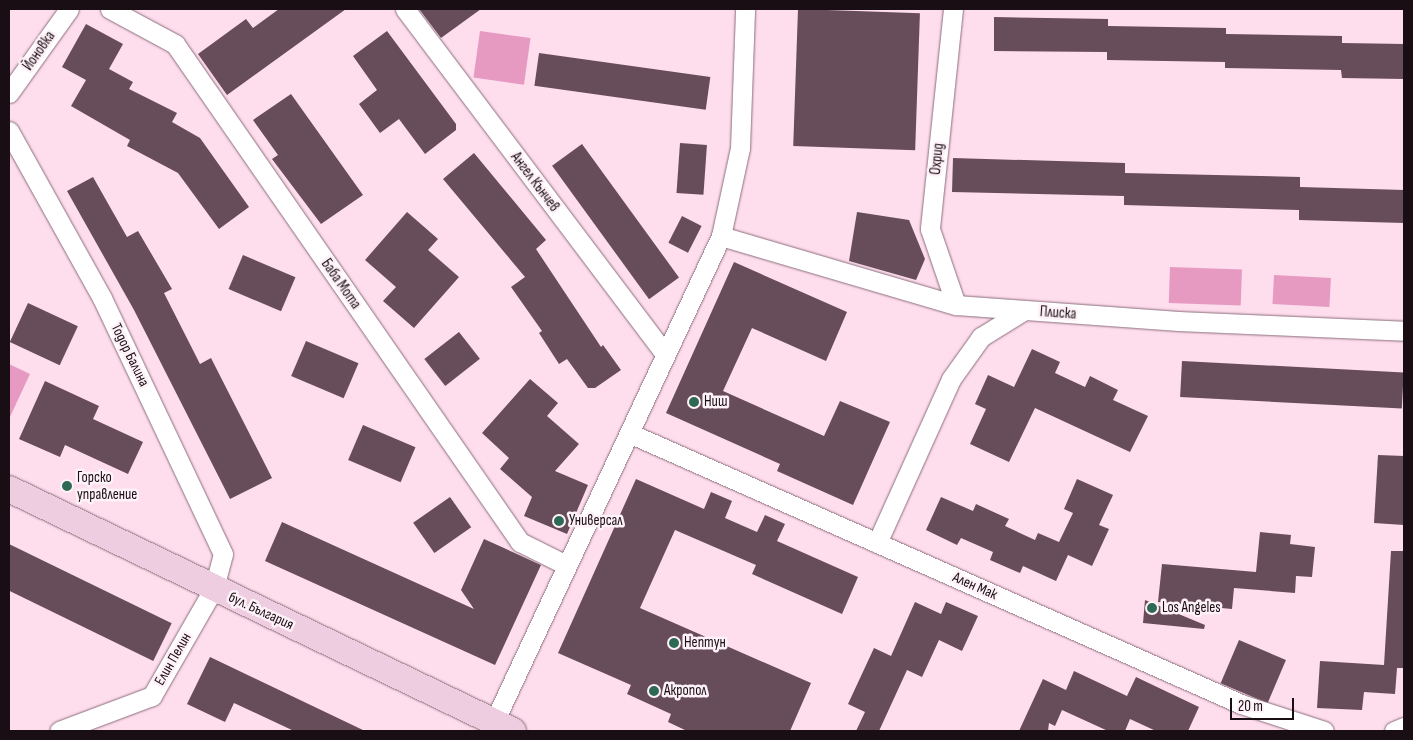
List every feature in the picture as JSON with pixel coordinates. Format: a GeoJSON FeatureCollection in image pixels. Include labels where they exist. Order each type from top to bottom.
{"type":"FeatureCollection","features":[{"type":"Feature","properties":{"kind":"main road","name":"бул. България"},"geometry":{"type":"LineString","coordinates":[[9,489],[504,727]]}},
{"type":"Feature","properties":{"kind":"street","name":"Йоновка"},"geometry":{"type":"LineString","coordinates":[[9,93],[69,9]]}},
{"type":"Feature","properties":{"kind":"street","name":"Баба Мота"},"geometry":{"type":"LineString","coordinates":[[110,9],[175,44],[520,542],[566,565]]}},
{"type":"Feature","properties":{"kind":"street","name":"Ангел Кънчев"},"geometry":{"type":"LineString","coordinates":[[405,9],[666,355]]}},
{"type":"Feature","properties":{"kind":"street"},"geometry":{"type":"LineString","coordinates":[[504,727],[566,565],[721,236],[740,148],[745,9]]}},
{"type":"Feature","properties":{"kind":"street","name":"Охрид"},"geometry":{"type":"LineString","coordinates":[[953,9],[930,230],[956,304]]}},
{"type":"Feature","properties":{"kind":"street","name":"Тодор Балина"},"geometry":{"type":"LineString","coordinates":[[9,131],[102,298],[216,536],[222,554],[214,588]]}},
{"type":"Feature","properties":{"kind":"street","name":"Плиска"},"geometry":{"type":"LineString","coordinates":[[721,236],[956,304],[1023,311],[1404,331]]}},
{"type":"Feature","properties":{"kind":"street"},"geometry":{"type":"LineString","coordinates":[[877,543],[951,379],[981,337],[1023,311]]}},
{"type":"Feature","properties":{"kind":"street","name":"Ален Мак"},"geometry":{"type":"LineString","coordinates":[[629,433],[1241,704],[1324,731]]}},
{"type":"Feature","properties":{"kind":"street","name":"Елин Пелин"},"geometry":{"type":"LineString","coordinates":[[59,731],[152,696],[214,588]]}},
{"type":"Feature","properties":{"kind":"street"},"geometry":{"type":"LineString","coordinates":[[1394,731],[1404,727]]}},
{"type":"Feature","properties":{"kind":"shaded area"},"geometry":{"type":"Polygon","coordinates":[[[480,31],[531,38],[524,85],[473,78],[480,31]]]}},
{"type":"Feature","properties":{"kind":"shaded area"},"geometry":{"type":"Polygon","coordinates":[[[1170,267],[1242,270],[1241,305],[1169,303],[1170,267]]]}},
{"type":"Feature","properties":{"kind":"shaded area"},"geometry":{"type":"Polygon","coordinates":[[[1274,275],[1331,278],[1329,307],[1272,304],[1274,275]]]}},
{"type":"Feature","properties":{"kind":"shaded area"},"geometry":{"type":"Polygon","coordinates":[[[9,364],[30,374],[9,419],[9,364]]]}},
{"type":"Feature","properties":{"kind":"building"},"geometry":{"type":"Polygon","coordinates":[[[279,9],[346,9],[227,95],[198,54],[246,19],[253,28],[279,9]]]}},
{"type":"Feature","properties":{"kind":"building"},"geometry":{"type":"Polygon","coordinates":[[[419,9],[481,9],[441,38],[419,9]]]}},
{"type":"Feature","properties":{"kind":"building"},"geometry":{"type":"Polygon","coordinates":[[[798,9],[920,13],[915,150],[793,146],[798,9]]]}},
{"type":"Feature","properties":{"kind":"building"},"geometry":{"type":"Polygon","coordinates":[[[994,17],[1108,19],[1108,26],[1226,28],[1226,34],[1342,36],[1342,43],[1404,44],[1404,79],[1342,78],[1341,70],[1225,68],[1225,62],[1107,60],[1107,52],[994,51],[994,17]]]}},
{"type":"Feature","properties":{"kind":"building"},"geometry":{"type":"Polygon","coordinates":[[[86,24],[123,44],[109,69],[133,82],[129,89],[177,113],[172,122],[200,138],[249,207],[219,229],[178,173],[127,146],[130,140],[71,106],[86,80],[62,67],[86,24]]]}},
{"type":"Feature","properties":{"kind":"building"},"geometry":{"type":"Polygon","coordinates":[[[387,31],[456,124],[456,130],[425,154],[399,119],[380,133],[359,104],[377,90],[353,56],[387,31]]]}},
{"type":"Feature","properties":{"kind":"building"},"geometry":{"type":"Polygon","coordinates":[[[539,53],[710,77],[706,110],[534,86],[539,53]]]}},
{"type":"Feature","properties":{"kind":"building"},"geometry":{"type":"Polygon","coordinates":[[[291,94],[363,195],[321,224],[272,159],[278,155],[253,120],[291,94]]]}},
{"type":"Feature","properties":{"kind":"building"},"geometry":{"type":"Polygon","coordinates":[[[680,143],[707,145],[703,195],[677,193],[680,143]]]}},
{"type":"Feature","properties":{"kind":"building"},"geometry":{"type":"Polygon","coordinates":[[[582,144],[679,277],[649,299],[552,166],[582,144]]]}},
{"type":"Feature","properties":{"kind":"building"},"geometry":{"type":"Polygon","coordinates":[[[474,153],[546,240],[536,249],[601,347],[603,345],[621,370],[595,388],[588,388],[567,359],[559,364],[539,333],[542,331],[511,287],[525,277],[443,179],[474,153]]]}},
{"type":"Feature","properties":{"kind":"building"},"geometry":{"type":"Polygon","coordinates":[[[953,158],[1125,163],[1125,173],[1300,177],[1300,187],[1404,190],[1404,223],[1299,220],[1299,210],[1124,205],[1124,196],[952,192],[953,158]]]}},
{"type":"Feature","properties":{"kind":"building"},"geometry":{"type":"Polygon","coordinates":[[[93,177],[127,237],[138,231],[172,289],[164,293],[200,364],[211,358],[272,478],[230,499],[134,310],[67,191],[93,177]]]}},
{"type":"Feature","properties":{"kind":"building"},"geometry":{"type":"Polygon","coordinates":[[[407,212],[438,239],[428,250],[459,277],[414,328],[383,301],[396,287],[365,260],[407,212]]]}},
{"type":"Feature","properties":{"kind":"building"},"geometry":{"type":"Polygon","coordinates":[[[857,212],[909,220],[925,259],[916,280],[849,261],[857,212]]]}},
{"type":"Feature","properties":{"kind":"building"},"geometry":{"type":"Polygon","coordinates":[[[682,216],[702,226],[688,253],[668,243],[682,216]]]}},
{"type":"Feature","properties":{"kind":"building"},"geometry":{"type":"Polygon","coordinates":[[[243,255],[295,277],[281,311],[229,289],[243,255]]]}},
{"type":"Feature","properties":{"kind":"building"},"geometry":{"type":"Polygon","coordinates":[[[734,262],[847,312],[826,361],[752,328],[723,391],[824,436],[840,401],[890,422],[853,505],[777,471],[780,464],[666,413],[734,262]]]}},
{"type":"Feature","properties":{"kind":"building"},"geometry":{"type":"Polygon","coordinates":[[[28,303],[78,326],[60,365],[10,342],[28,303]]]}},
{"type":"Feature","properties":{"kind":"building"},"geometry":{"type":"Polygon","coordinates":[[[459,332],[480,359],[445,386],[424,359],[459,332]]]}},
{"type":"Feature","properties":{"kind":"building"},"geometry":{"type":"Polygon","coordinates":[[[306,341],[358,363],[344,398],[291,376],[306,341]]]}},
{"type":"Feature","properties":{"kind":"building"},"geometry":{"type":"Polygon","coordinates":[[[1032,349],[1060,362],[1055,373],[1085,387],[1090,376],[1118,390],[1113,400],[1148,416],[1130,452],[1035,408],[1009,462],[970,444],[986,409],[975,404],[988,375],[1014,387],[1032,349]]]}},
{"type":"Feature","properties":{"kind":"building"},"geometry":{"type":"Polygon","coordinates":[[[1182,361],[1404,373],[1402,409],[1180,397],[1182,361]]]}},
{"type":"Feature","properties":{"kind":"building"},"geometry":{"type":"Polygon","coordinates":[[[530,379],[558,403],[547,416],[579,444],[555,471],[588,485],[567,534],[524,516],[532,497],[500,469],[509,458],[482,433],[530,379]]]}},
{"type":"Feature","properties":{"kind":"building"},"geometry":{"type":"Polygon","coordinates":[[[45,381],[99,406],[93,419],[143,442],[128,474],[65,445],[60,457],[19,439],[45,381]]]}},
{"type":"Feature","properties":{"kind":"building"},"geometry":{"type":"Polygon","coordinates":[[[363,425],[415,447],[401,482],[348,460],[363,425]]]}},
{"type":"Feature","properties":{"kind":"building"},"geometry":{"type":"Polygon","coordinates":[[[1378,455],[1404,456],[1404,525],[1374,523],[1378,455]]]}},
{"type":"Feature","properties":{"kind":"building"},"geometry":{"type":"Polygon","coordinates":[[[636,479],[704,509],[711,492],[732,501],[725,518],[757,532],[765,515],[785,524],[777,541],[858,577],[842,614],[752,574],[756,565],[675,530],[640,608],[811,683],[790,731],[687,731],[668,722],[671,714],[627,694],[631,685],[558,653],[636,479]]]}},
{"type":"Feature","properties":{"kind":"building"},"geometry":{"type":"Polygon","coordinates":[[[1077,479],[1113,495],[1099,525],[1109,529],[1092,566],[1068,555],[1056,581],[1023,566],[1020,573],[990,560],[993,552],[961,538],[957,545],[926,530],[941,497],[973,511],[976,504],[1009,519],[1005,526],[1035,540],[1038,533],[1059,542],[1073,513],[1064,509],[1077,479]]]}},
{"type":"Feature","properties":{"kind":"building"},"geometry":{"type":"Polygon","coordinates":[[[450,497],[471,527],[434,553],[413,523],[450,497]]]}},
{"type":"Feature","properties":{"kind":"building"},"geometry":{"type":"Polygon","coordinates":[[[282,522],[474,609],[461,590],[484,539],[541,565],[495,665],[265,561],[282,522]]]}},
{"type":"Feature","properties":{"kind":"building"},"geometry":{"type":"Polygon","coordinates":[[[1260,532],[1291,535],[1290,544],[1315,547],[1312,577],[1296,576],[1295,593],[1234,588],[1232,609],[1158,602],[1162,564],[1256,572],[1260,532]]]}},
{"type":"Feature","properties":{"kind":"building"},"geometry":{"type":"Polygon","coordinates":[[[9,544],[172,623],[153,661],[9,591],[9,544]]]}},
{"type":"Feature","properties":{"kind":"building"},"geometry":{"type":"Polygon","coordinates":[[[1391,551],[1404,551],[1404,668],[1397,668],[1395,694],[1364,692],[1362,710],[1317,708],[1320,661],[1384,665],[1391,551]]]}},
{"type":"Feature","properties":{"kind":"building"},"geometry":{"type":"Polygon","coordinates":[[[1145,600],[1205,625],[1204,629],[1143,623],[1145,600]]]}},
{"type":"Feature","properties":{"kind":"building"},"geometry":{"type":"Polygon","coordinates":[[[915,602],[941,614],[946,602],[978,616],[962,651],[939,640],[922,677],[907,670],[879,731],[856,731],[865,712],[848,704],[874,648],[891,656],[915,602]]]}},
{"type":"Feature","properties":{"kind":"building"},"geometry":{"type":"Polygon","coordinates":[[[1239,640],[1286,660],[1268,703],[1221,683],[1239,640]]]}},
{"type":"Feature","properties":{"kind":"building"},"geometry":{"type":"Polygon","coordinates":[[[210,657],[365,731],[294,731],[234,703],[225,722],[187,704],[210,657]]]}},
{"type":"Feature","properties":{"kind":"building"},"geometry":{"type":"Polygon","coordinates":[[[1074,671],[1127,696],[1136,677],[1199,707],[1188,731],[1156,731],[1130,719],[1125,731],[1108,731],[1062,710],[1055,726],[1049,723],[1048,731],[1019,731],[1043,679],[1066,690],[1074,671]]]}},
{"type":"Feature","properties":{"kind":"place","name":"Ниш"},"geometry":{"type":"Point","coordinates":[694,402]}},
{"type":"Feature","properties":{"kind":"place","name":"Горско управление"},"geometry":{"type":"Point","coordinates":[67,486]}},
{"type":"Feature","properties":{"kind":"place","name":"Универсал"},"geometry":{"type":"Point","coordinates":[559,521]}},
{"type":"Feature","properties":{"kind":"place","name":"Los Angeles"},"geometry":{"type":"Point","coordinates":[1152,608]}},
{"type":"Feature","properties":{"kind":"place","name":"Нептун"},"geometry":{"type":"Point","coordinates":[674,643]}},
{"type":"Feature","properties":{"kind":"place","name":"Акропол"},"geometry":{"type":"Point","coordinates":[654,691]}}]}
